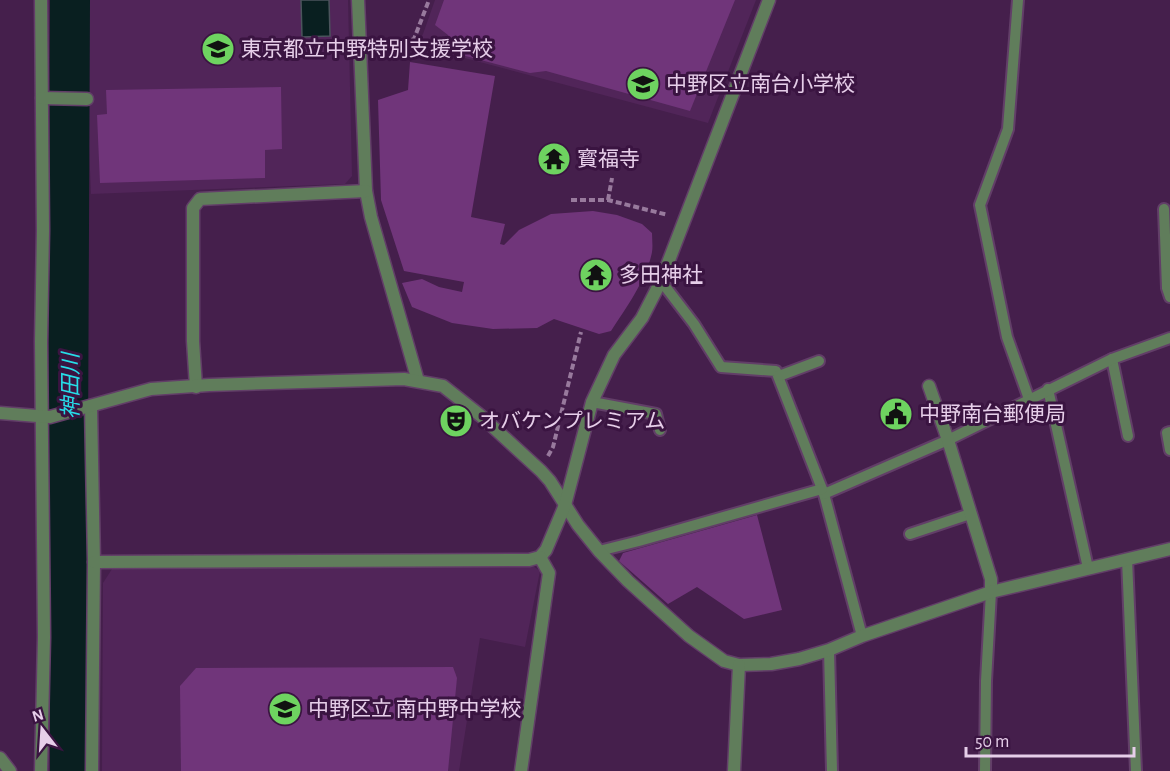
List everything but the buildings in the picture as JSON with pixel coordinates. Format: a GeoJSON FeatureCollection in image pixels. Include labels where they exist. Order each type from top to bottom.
{"type":"FeatureCollection","features":[{"type":"Feature","properties":{"kind":"street"},"geometry":{"type":"LineString","coordinates":[[41,0],[48,97],[41,771]]}},
{"type":"Feature","properties":{"kind":"street"},"geometry":{"type":"LineString","coordinates":[[358,0],[366,191],[371,217],[418,381]]}},
{"type":"Feature","properties":{"kind":"street"},"geometry":{"type":"LineString","coordinates":[[94,562],[529,561],[540,557],[546,550],[565,505],[592,402],[615,356],[642,318],[661,281],[769,0]]}},
{"type":"Feature","properties":{"kind":"street"},"geometry":{"type":"LineString","coordinates":[[48,97],[87,99]]}},
{"type":"Feature","properties":{"kind":"street"},"geometry":{"type":"LineString","coordinates":[[196,387],[193,208],[200,199],[366,191]]}},
{"type":"Feature","properties":{"kind":"street"},"geometry":{"type":"LineString","coordinates":[[0,413],[46,418],[151,389],[404,380],[443,386],[481,416],[541,471],[578,525],[628,581],[689,636],[724,661],[740,665],[771,664],[799,659],[991,592],[1170,549]]}},
{"type":"Feature","properties":{"kind":"street"},"geometry":{"type":"LineString","coordinates":[[929,386],[991,579],[991,592]]}},
{"type":"Feature","properties":{"kind":"street"},"geometry":{"type":"LineString","coordinates":[[87,407],[94,562],[92,771]]}},
{"type":"Feature","properties":{"kind":"street"},"geometry":{"type":"LineString","coordinates":[[521,771],[549,573],[540,557]]}},
{"type":"Feature","properties":{"kind":"street"},"geometry":{"type":"LineString","coordinates":[[734,771],[740,665]]}},
{"type":"Feature","properties":{"kind":"street"},"geometry":{"type":"LineString","coordinates":[[0,758],[10,771]]}},
{"type":"Feature","properties":{"kind":"lane"},"geometry":{"type":"LineString","coordinates":[[1018,0],[1008,129],[980,205],[1007,337],[1029,399]]}},
{"type":"Feature","properties":{"kind":"lane"},"geometry":{"type":"LineString","coordinates":[[1164,208],[1167,288],[1170,297]]}},
{"type":"Feature","properties":{"kind":"lane"},"geometry":{"type":"LineString","coordinates":[[661,281],[694,324],[721,368],[776,371],[779,376],[823,491],[862,636]]}},
{"type":"Feature","properties":{"kind":"lane"},"geometry":{"type":"LineString","coordinates":[[599,551],[823,491],[948,440],[1112,359],[1170,338]]}},
{"type":"Feature","properties":{"kind":"lane"},"geometry":{"type":"LineString","coordinates":[[1112,359],[1128,436]]}},
{"type":"Feature","properties":{"kind":"lane"},"geometry":{"type":"LineString","coordinates":[[779,376],[819,361]]}},
{"type":"Feature","properties":{"kind":"lane"},"geometry":{"type":"LineString","coordinates":[[1048,389],[1088,568]]}},
{"type":"Feature","properties":{"kind":"lane"},"geometry":{"type":"LineString","coordinates":[[592,402],[656,414],[660,430]]}},
{"type":"Feature","properties":{"kind":"lane"},"geometry":{"type":"LineString","coordinates":[[1170,432],[1167,433],[1170,450]]}},
{"type":"Feature","properties":{"kind":"lane"},"geometry":{"type":"LineString","coordinates":[[910,534],[970,514]]}},
{"type":"Feature","properties":{"kind":"lane"},"geometry":{"type":"LineString","coordinates":[[1127,559],[1136,771]]}},
{"type":"Feature","properties":{"kind":"lane"},"geometry":{"type":"LineString","coordinates":[[985,771],[986,681],[991,592]]}},
{"type":"Feature","properties":{"kind":"lane"},"geometry":{"type":"LineString","coordinates":[[829,650],[832,771]]}},
{"type":"Feature","properties":{"kind":"path"},"geometry":{"type":"LineString","coordinates":[[414,39],[429,0]]}},
{"type":"Feature","properties":{"kind":"path"},"geometry":{"type":"LineString","coordinates":[[359,41],[405,42],[414,39],[437,46]]}},
{"type":"Feature","properties":{"kind":"path"},"geometry":{"type":"LineString","coordinates":[[608,200],[612,178]]}},
{"type":"Feature","properties":{"kind":"path"},"geometry":{"type":"LineString","coordinates":[[571,200],[608,200],[672,216]]}},
{"type":"Feature","properties":{"kind":"path"},"geometry":{"type":"LineString","coordinates":[[541,471],[553,447],[581,332]]}},
{"type":"Feature","properties":{"kind":"shaded area","name":"東京都立中野特別支援学校"},"geometry":{"type":"Polygon","coordinates":[[[87,0],[348,0],[352,176],[345,184],[91,194],[87,99],[87,0]]]}},
{"type":"Feature","properties":{"kind":"shaded area"},"geometry":{"type":"Polygon","coordinates":[[[301,0],[329,0],[330,36],[302,37],[301,0]]]}},
{"type":"Feature","properties":{"kind":"shaded area","name":"中野区立南台小学校"},"geometry":{"type":"Polygon","coordinates":[[[435,0],[756,0],[708,123],[416,45],[423,34],[435,0]]]}},
{"type":"Feature","properties":{"kind":"shaded area","name":"中野区立南台小学校"},"geometry":{"type":"Polygon","coordinates":[[[444,0],[735,0],[690,111],[546,71],[530,73],[443,50],[448,35],[435,25],[444,0]]]}},
{"type":"Feature","properties":{"kind":"shaded area"},"geometry":{"type":"Polygon","coordinates":[[[410,62],[495,76],[471,217],[505,224],[500,244],[504,245],[519,230],[551,214],[593,211],[617,215],[642,224],[652,233],[652,252],[646,272],[611,331],[599,334],[554,319],[537,328],[493,329],[452,323],[412,307],[402,283],[422,279],[439,287],[462,292],[464,282],[404,271],[381,200],[378,100],[408,90],[410,62]]]}},
{"type":"Feature","properties":{"kind":"shaded area"},"geometry":{"type":"Polygon","coordinates":[[[281,87],[282,149],[265,150],[265,178],[100,183],[97,115],[107,114],[106,90],[281,87]]]}},
{"type":"Feature","properties":{"kind":"shaded area"},"geometry":{"type":"Polygon","coordinates":[[[757,515],[782,610],[744,619],[697,587],[668,604],[619,561],[623,553],[757,515]]]}},
{"type":"Feature","properties":{"kind":"shaded area","name":"中野区立 南中野中学校"},"geometry":{"type":"Polygon","coordinates":[[[533,566],[540,571],[525,647],[480,638],[459,771],[102,771],[103,583],[112,569],[533,566]]]}},
{"type":"Feature","properties":{"kind":"shaded area"},"geometry":{"type":"Polygon","coordinates":[[[453,667],[457,678],[448,771],[181,771],[180,686],[196,668],[453,667]]]}},
{"type":"Feature","properties":{"kind":"waterway","name":"神田川"},"geometry":{"type":"LineString","coordinates":[[70,0],[68,448],[70,771]]}},
{"type":"Feature","properties":{"kind":"place","name":"東京都立中野特別支援学校"},"geometry":{"type":"Point","coordinates":[218,49]}},
{"type":"Feature","properties":{"kind":"place","name":"中野区立南台小学校"},"geometry":{"type":"Point","coordinates":[643,84]}},
{"type":"Feature","properties":{"kind":"place","name":"寳福寺"},"geometry":{"type":"Point","coordinates":[554,159]}},
{"type":"Feature","properties":{"kind":"place","name":"多田神社"},"geometry":{"type":"Point","coordinates":[596,275]}},
{"type":"Feature","properties":{"kind":"place","name":"中野南台郵便局"},"geometry":{"type":"Point","coordinates":[896,414]}},
{"type":"Feature","properties":{"kind":"place","name":"オバケンプレミアム"},"geometry":{"type":"Point","coordinates":[456,421]}},
{"type":"Feature","properties":{"kind":"place","name":"中野区立 南中野中学校"},"geometry":{"type":"Point","coordinates":[285,709]}}]}
